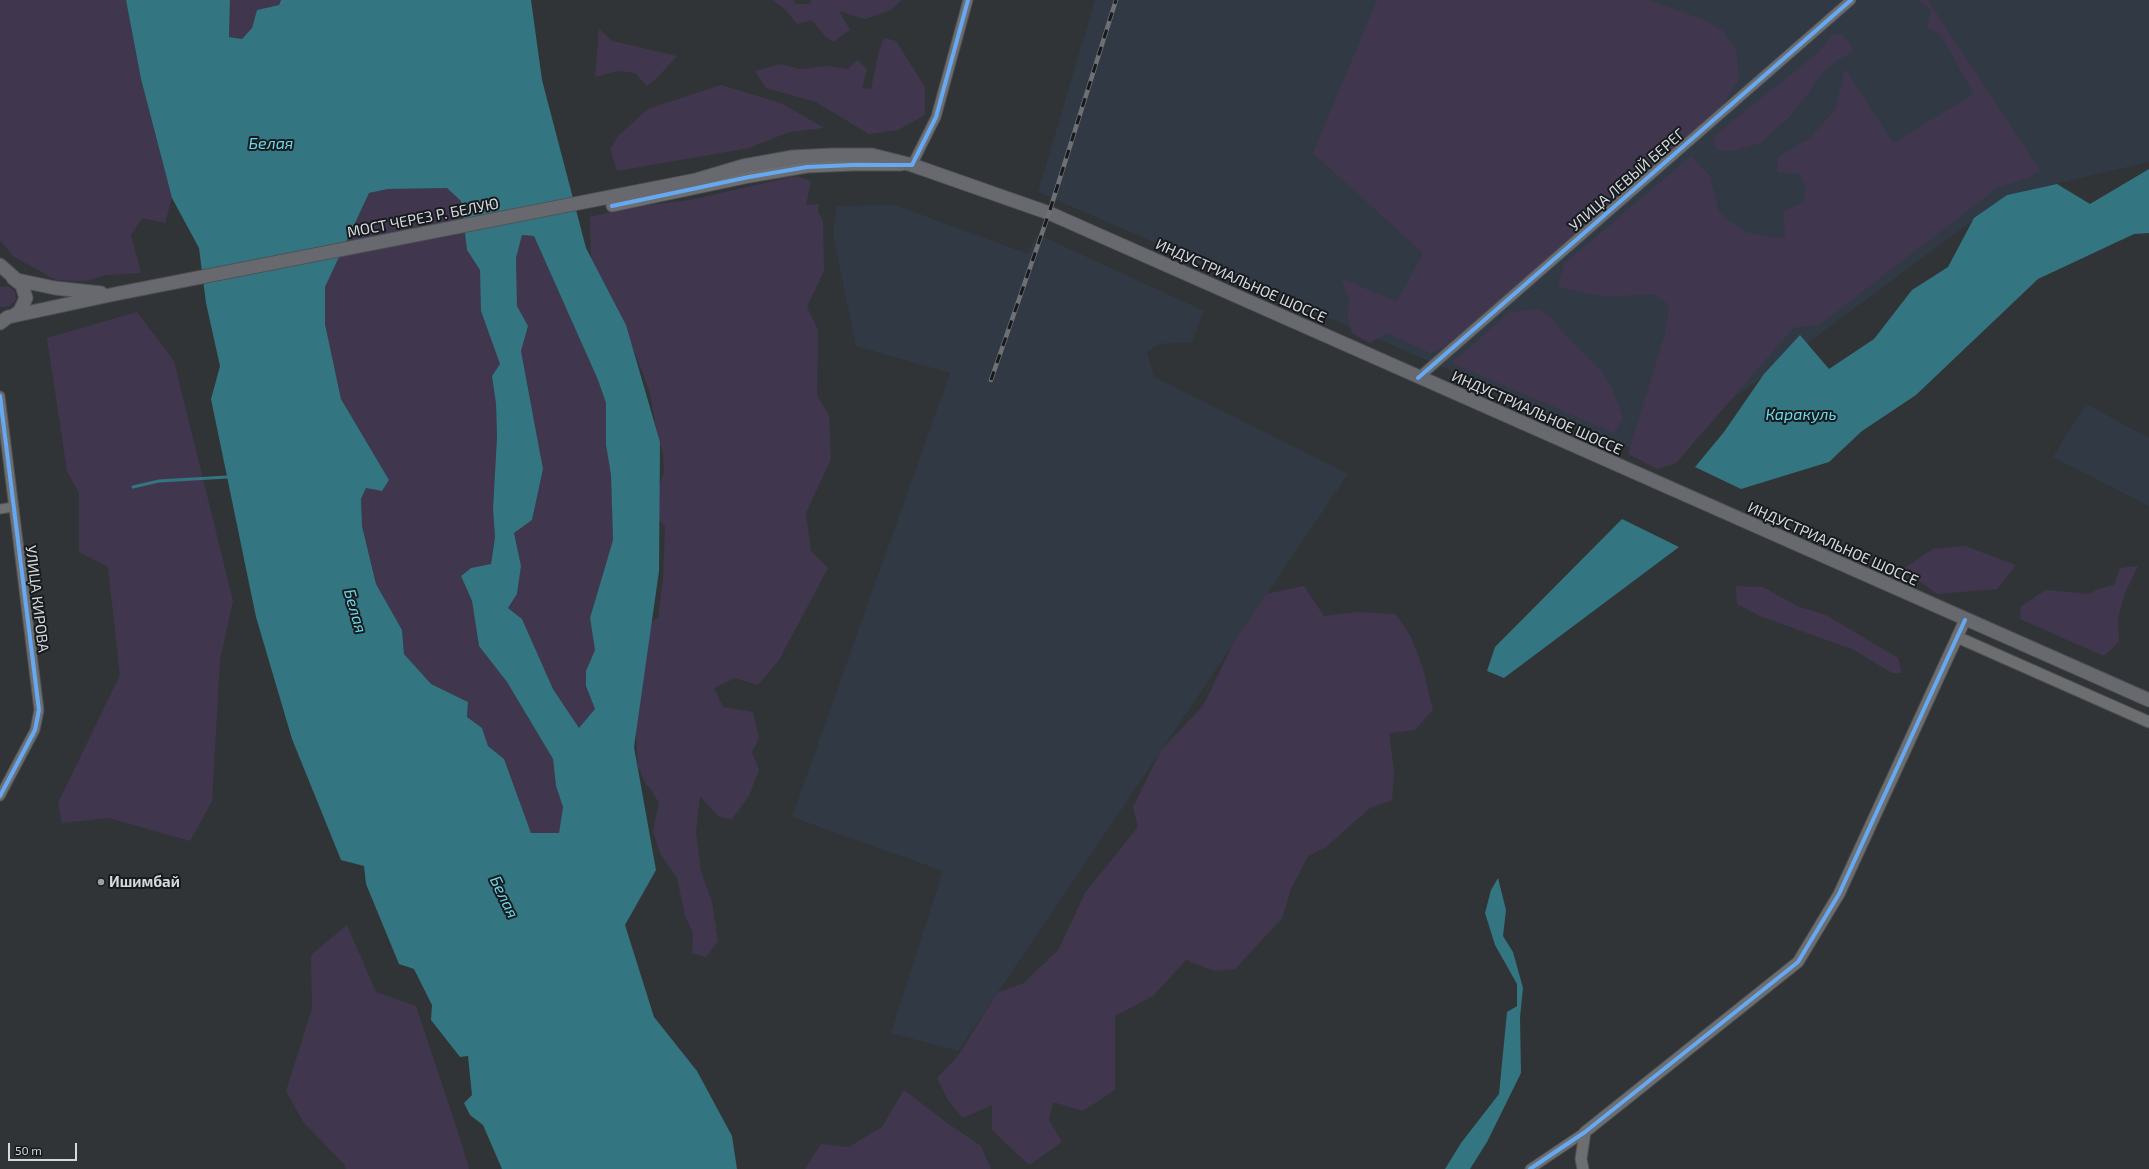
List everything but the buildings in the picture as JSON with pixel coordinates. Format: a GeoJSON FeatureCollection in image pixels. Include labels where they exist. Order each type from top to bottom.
{"type":"FeatureCollection","features":[{"type":"Feature","properties":{"kind":"main road","name":"ИНДУСТРИАЛЬНОЕ ШОССЕ"},"geometry":{"type":"LineString","coordinates":[[696,180],[743,166],[793,157],[832,154],[872,155],[912,165],[1049,213],[1964,620],[2149,700]]}},
{"type":"Feature","properties":{"kind":"main road","name":"МОСТ ЧЕРЕЗ Р. БЕЛУЮ"},"geometry":{"type":"LineString","coordinates":[[3,319],[115,294],[696,180]]}},
{"type":"Feature","properties":{"kind":"main road"},"geometry":{"type":"LineString","coordinates":[[0,265],[17,280],[25,291],[24,305],[15,315],[3,319]]}},
{"type":"Feature","properties":{"kind":"main road"},"geometry":{"type":"LineString","coordinates":[[0,277],[11,277],[17,280],[55,288],[115,294]]}},
{"type":"Feature","properties":{"kind":"street"},"geometry":{"type":"LineString","coordinates":[[612,206],[748,177],[807,167],[912,165],[936,117],[968,0]]}},
{"type":"Feature","properties":{"kind":"street","name":"УЛИЦА ЛЕВЫЙ БЕРЕГ"},"geometry":{"type":"LineString","coordinates":[[1418,378],[1851,0]]}},
{"type":"Feature","properties":{"kind":"street","name":"УЛИЦА КИРОВА"},"geometry":{"type":"LineString","coordinates":[[0,396],[39,710],[35,730],[8,784],[0,796]]}},
{"type":"Feature","properties":{"kind":"street"},"geometry":{"type":"LineString","coordinates":[[0,509],[13,507]]}},
{"type":"Feature","properties":{"kind":"street"},"geometry":{"type":"LineString","coordinates":[[1530,1169],[1585,1132],[1798,962],[1838,894],[1964,620]]}},
{"type":"Feature","properties":{"kind":"street"},"geometry":{"type":"LineString","coordinates":[[1957,637],[2149,722]]}},
{"type":"Feature","properties":{"kind":"street"},"geometry":{"type":"LineString","coordinates":[[1583,1169],[1581,1159],[1585,1132]]}},
{"type":"Feature","properties":{"kind":"shaded area"},"geometry":{"type":"Polygon","coordinates":[[[0,0],[126,0],[141,79],[172,198],[165,223],[142,218],[131,235],[141,273],[107,275],[85,281],[56,280],[13,256],[0,240],[0,0]]]}},
{"type":"Feature","properties":{"kind":"shaded area"},"geometry":{"type":"Polygon","coordinates":[[[230,0],[281,0],[279,5],[257,10],[252,28],[242,39],[229,37],[230,0]]]}},
{"type":"Feature","properties":{"kind":"shaded area"},"geometry":{"type":"Polygon","coordinates":[[[772,0],[793,0],[795,4],[810,4],[811,0],[902,0],[891,10],[865,19],[839,11],[850,30],[833,42],[825,36],[812,20],[797,24],[785,9],[772,0]]]}},
{"type":"Feature","properties":{"kind":"shaded area"},"geometry":{"type":"Polygon","coordinates":[[[1095,0],[2149,0],[2149,162],[2007,195],[1653,458],[1038,192],[1095,0]]]}},
{"type":"Feature","properties":{"kind":"shaded area"},"geometry":{"type":"Polygon","coordinates":[[[1377,0],[1648,0],[1702,19],[1722,30],[1736,51],[1739,79],[1713,121],[1444,347],[1430,353],[1387,333],[1370,343],[1352,333],[1348,319],[1349,298],[1341,278],[1397,302],[1423,253],[1313,153],[1377,0]]]}},
{"type":"Feature","properties":{"kind":"shaded area"},"geometry":{"type":"Polygon","coordinates":[[[1917,0],[1928,0],[2040,171],[2026,179],[1997,188],[1820,324],[1793,328],[1676,463],[1658,469],[1628,454],[1665,334],[1669,305],[1654,294],[1606,297],[1558,287],[1564,264],[1691,156],[1710,176],[1718,209],[1725,218],[1746,232],[1774,238],[1785,236],[1783,211],[1803,203],[1806,190],[1800,174],[1777,172],[1778,157],[1810,138],[1835,110],[1845,69],[1893,143],[1974,94],[1941,35],[1927,27],[1931,10],[1917,0]]]}},
{"type":"Feature","properties":{"kind":"shaded area"},"geometry":{"type":"Polygon","coordinates":[[[599,29],[612,41],[677,56],[656,79],[647,86],[635,73],[618,71],[595,77],[599,29]]]}},
{"type":"Feature","properties":{"kind":"shaded area"},"geometry":{"type":"Polygon","coordinates":[[[1843,34],[1854,51],[1836,61],[1820,75],[1806,96],[1789,117],[1760,143],[1733,151],[1716,150],[1713,138],[1725,127],[1819,52],[1832,35],[1843,34]]]}},
{"type":"Feature","properties":{"kind":"shaded area"},"geometry":{"type":"Polygon","coordinates":[[[884,38],[896,41],[925,87],[925,115],[898,130],[869,134],[816,102],[766,88],[755,71],[781,64],[799,69],[828,66],[848,69],[857,60],[867,69],[862,88],[871,89],[879,51],[884,38]]]}},
{"type":"Feature","properties":{"kind":"shaded area"},"geometry":{"type":"Polygon","coordinates":[[[721,85],[781,103],[824,128],[789,132],[749,148],[617,171],[610,149],[619,135],[648,109],[721,85]]]}},
{"type":"Feature","properties":{"kind":"shaded area"},"geometry":{"type":"Polygon","coordinates":[[[796,176],[811,181],[806,205],[819,204],[818,212],[823,221],[824,271],[807,307],[818,330],[817,395],[829,415],[831,459],[806,513],[811,551],[828,568],[779,660],[758,685],[735,678],[714,688],[723,707],[753,712],[759,738],[752,752],[759,770],[749,796],[732,819],[719,817],[700,796],[696,832],[701,872],[712,901],[718,941],[706,957],[692,953],[693,932],[685,916],[677,878],[660,853],[653,831],[659,803],[651,789],[647,786],[638,767],[636,733],[626,706],[637,630],[658,618],[663,580],[665,526],[654,515],[653,501],[664,473],[663,453],[656,427],[650,393],[618,309],[591,258],[590,217],[633,207],[690,200],[796,176]]]}},
{"type":"Feature","properties":{"kind":"shaded area"},"geometry":{"type":"Polygon","coordinates":[[[448,188],[461,201],[467,250],[480,269],[482,311],[500,364],[492,376],[496,404],[497,436],[493,509],[495,537],[491,565],[471,568],[461,576],[472,601],[479,646],[507,682],[553,759],[556,786],[563,807],[559,833],[531,833],[504,759],[488,746],[482,728],[467,717],[468,702],[430,684],[404,654],[402,630],[376,584],[362,526],[361,499],[366,488],[382,491],[389,480],[341,399],[325,324],[325,287],[369,193],[388,189],[448,188]]]}},
{"type":"Feature","properties":{"kind":"shaded area"},"geometry":{"type":"Polygon","coordinates":[[[895,205],[1028,254],[1037,234],[1204,311],[1192,342],[1159,344],[1147,352],[1154,377],[1348,474],[958,1051],[891,1033],[943,871],[792,817],[950,373],[856,346],[833,233],[837,206],[895,205]]]}},
{"type":"Feature","properties":{"kind":"shaded area"},"geometry":{"type":"Polygon","coordinates":[[[522,235],[534,236],[598,380],[606,403],[606,445],[611,475],[613,540],[590,618],[595,650],[586,671],[586,686],[595,709],[579,728],[553,689],[522,619],[508,608],[517,594],[521,566],[514,533],[532,520],[543,469],[521,351],[528,326],[517,306],[516,257],[522,235]]]}},
{"type":"Feature","properties":{"kind":"shaded area"},"geometry":{"type":"Polygon","coordinates":[[[8,286],[15,291],[16,300],[10,306],[0,307],[0,287],[8,286]]]}},
{"type":"Feature","properties":{"kind":"shaded area"},"geometry":{"type":"Polygon","coordinates":[[[1539,309],[1550,316],[1563,333],[1603,373],[1611,386],[1623,417],[1614,433],[1452,363],[1510,312],[1539,309]]]}},
{"type":"Feature","properties":{"kind":"shaded area"},"geometry":{"type":"Polygon","coordinates":[[[137,312],[174,361],[233,601],[220,660],[212,801],[190,841],[109,818],[62,823],[58,803],[120,675],[108,567],[79,552],[79,493],[67,471],[47,338],[137,312]]]}},
{"type":"Feature","properties":{"kind":"shaded area"},"geometry":{"type":"Polygon","coordinates":[[[2086,404],[2149,438],[2149,506],[2053,457],[2086,404]]]}},
{"type":"Feature","properties":{"kind":"shaded area"},"geometry":{"type":"Polygon","coordinates":[[[1965,546],[2016,565],[1997,589],[1937,594],[1903,569],[1933,549],[1965,546]]]}},
{"type":"Feature","properties":{"kind":"shaded area"},"geometry":{"type":"Polygon","coordinates":[[[2138,566],[2125,593],[2118,618],[2119,642],[2104,656],[2020,619],[2021,606],[2046,590],[2089,594],[2098,589],[2114,585],[2120,568],[2138,566]]]}},
{"type":"Feature","properties":{"kind":"shaded area"},"geometry":{"type":"Polygon","coordinates":[[[1304,586],[1324,616],[1357,612],[1396,614],[1410,635],[1423,669],[1433,710],[1415,730],[1389,733],[1394,771],[1392,800],[1370,808],[1326,847],[1308,856],[1291,889],[1282,918],[1235,969],[1215,971],[1186,960],[1153,996],[1115,1016],[1115,1090],[1083,1111],[1053,1102],[1049,1120],[1062,1142],[1029,1165],[992,1130],[992,1105],[963,1118],[948,1100],[937,1078],[958,1056],[997,993],[1024,983],[1059,949],[1085,893],[1138,827],[1133,807],[1161,750],[1203,706],[1235,640],[1266,594],[1304,586]]]}},
{"type":"Feature","properties":{"kind":"shaded area"},"geometry":{"type":"Polygon","coordinates":[[[1736,586],[1763,587],[1799,607],[1826,615],[1898,658],[1902,673],[1892,673],[1854,650],[1760,616],[1737,604],[1736,586]]]}},
{"type":"Feature","properties":{"kind":"shaded area"},"geometry":{"type":"Polygon","coordinates":[[[347,925],[376,992],[416,1006],[469,1169],[346,1169],[345,1165],[304,1123],[286,1091],[312,1009],[311,955],[347,925]]]}},
{"type":"Feature","properties":{"kind":"shaded area"},"geometry":{"type":"Polygon","coordinates":[[[904,1090],[947,1123],[981,1146],[991,1169],[805,1169],[821,1144],[849,1147],[882,1127],[904,1090]]]}},
{"type":"Feature","properties":{"kind":"water","name":"Белая"},"geometry":{"type":"Polygon","coordinates":[[[126,0],[230,0],[229,37],[242,39],[252,28],[257,10],[279,5],[281,0],[531,0],[542,80],[586,248],[626,325],[660,442],[659,571],[634,747],[656,870],[625,925],[654,1017],[697,1071],[732,1136],[737,1169],[502,1169],[483,1125],[470,1115],[464,1103],[472,1095],[468,1056],[460,1057],[431,1020],[432,1005],[414,969],[399,964],[366,884],[364,866],[341,860],[292,739],[256,617],[211,399],[220,366],[206,303],[199,248],[172,198],[141,79],[126,0]],[[447,188],[388,189],[369,193],[325,287],[325,324],[341,399],[389,480],[382,491],[366,488],[361,499],[362,526],[376,584],[402,630],[404,654],[431,684],[468,702],[467,717],[482,728],[488,746],[504,759],[531,833],[559,833],[563,807],[556,786],[553,759],[507,682],[479,646],[472,601],[461,576],[471,568],[491,564],[495,537],[493,509],[497,436],[496,404],[492,376],[500,364],[481,311],[480,270],[467,250],[461,201],[447,188]],[[522,235],[516,258],[517,306],[528,326],[521,351],[543,469],[532,520],[514,533],[521,566],[517,594],[508,608],[522,619],[553,689],[579,728],[595,709],[586,686],[586,671],[595,650],[590,618],[613,540],[611,475],[606,445],[606,403],[598,380],[534,236],[522,235]]]}},
{"type":"Feature","properties":{"kind":"water","name":"Каракуль"},"geometry":{"type":"Polygon","coordinates":[[[2149,169],[2149,233],[2134,234],[2038,279],[1916,395],[1862,431],[1829,462],[1741,489],[1695,467],[1724,432],[1764,374],[1800,335],[1829,369],[1874,339],[1912,290],[1948,267],[1974,218],[2007,195],[2057,184],[2090,204],[2149,169]]]}},
{"type":"Feature","properties":{"kind":"water"},"geometry":{"type":"Polygon","coordinates":[[[1622,519],[1679,547],[1504,678],[1487,671],[1495,647],[1622,519]]]}},
{"type":"Feature","properties":{"kind":"water"},"geometry":{"type":"Polygon","coordinates":[[[1498,878],[1506,910],[1503,936],[1513,952],[1523,988],[1520,1017],[1521,1073],[1487,1142],[1470,1169],[1445,1169],[1461,1143],[1499,1094],[1507,1012],[1517,1006],[1517,984],[1495,945],[1485,913],[1491,890],[1498,878]]]}},
{"type":"Feature","properties":{"kind":"waterway"},"geometry":{"type":"LineString","coordinates":[[133,487],[159,481],[227,477]]}},
{"type":"Feature","properties":{"kind":"railway"},"geometry":{"type":"LineString","coordinates":[[991,380],[1049,213],[1116,0]]}},
{"type":"Feature","properties":{"kind":"cycle path"},"geometry":{"type":"LineString","coordinates":[[612,206],[749,177],[807,167],[912,165],[936,117],[968,0]]}},
{"type":"Feature","properties":{"kind":"cycle path"},"geometry":{"type":"LineString","coordinates":[[1418,378],[1851,0]]}},
{"type":"Feature","properties":{"kind":"cycle path"},"geometry":{"type":"LineString","coordinates":[[0,396],[39,710],[35,730],[0,796]]}},
{"type":"Feature","properties":{"kind":"cycle path"},"geometry":{"type":"LineString","coordinates":[[1530,1169],[1585,1132],[1798,962],[1839,894],[1965,620]]}},
{"type":"Feature","properties":{"kind":"place","name":"Ишимбай"},"geometry":{"type":"Point","coordinates":[101,882]}}]}
